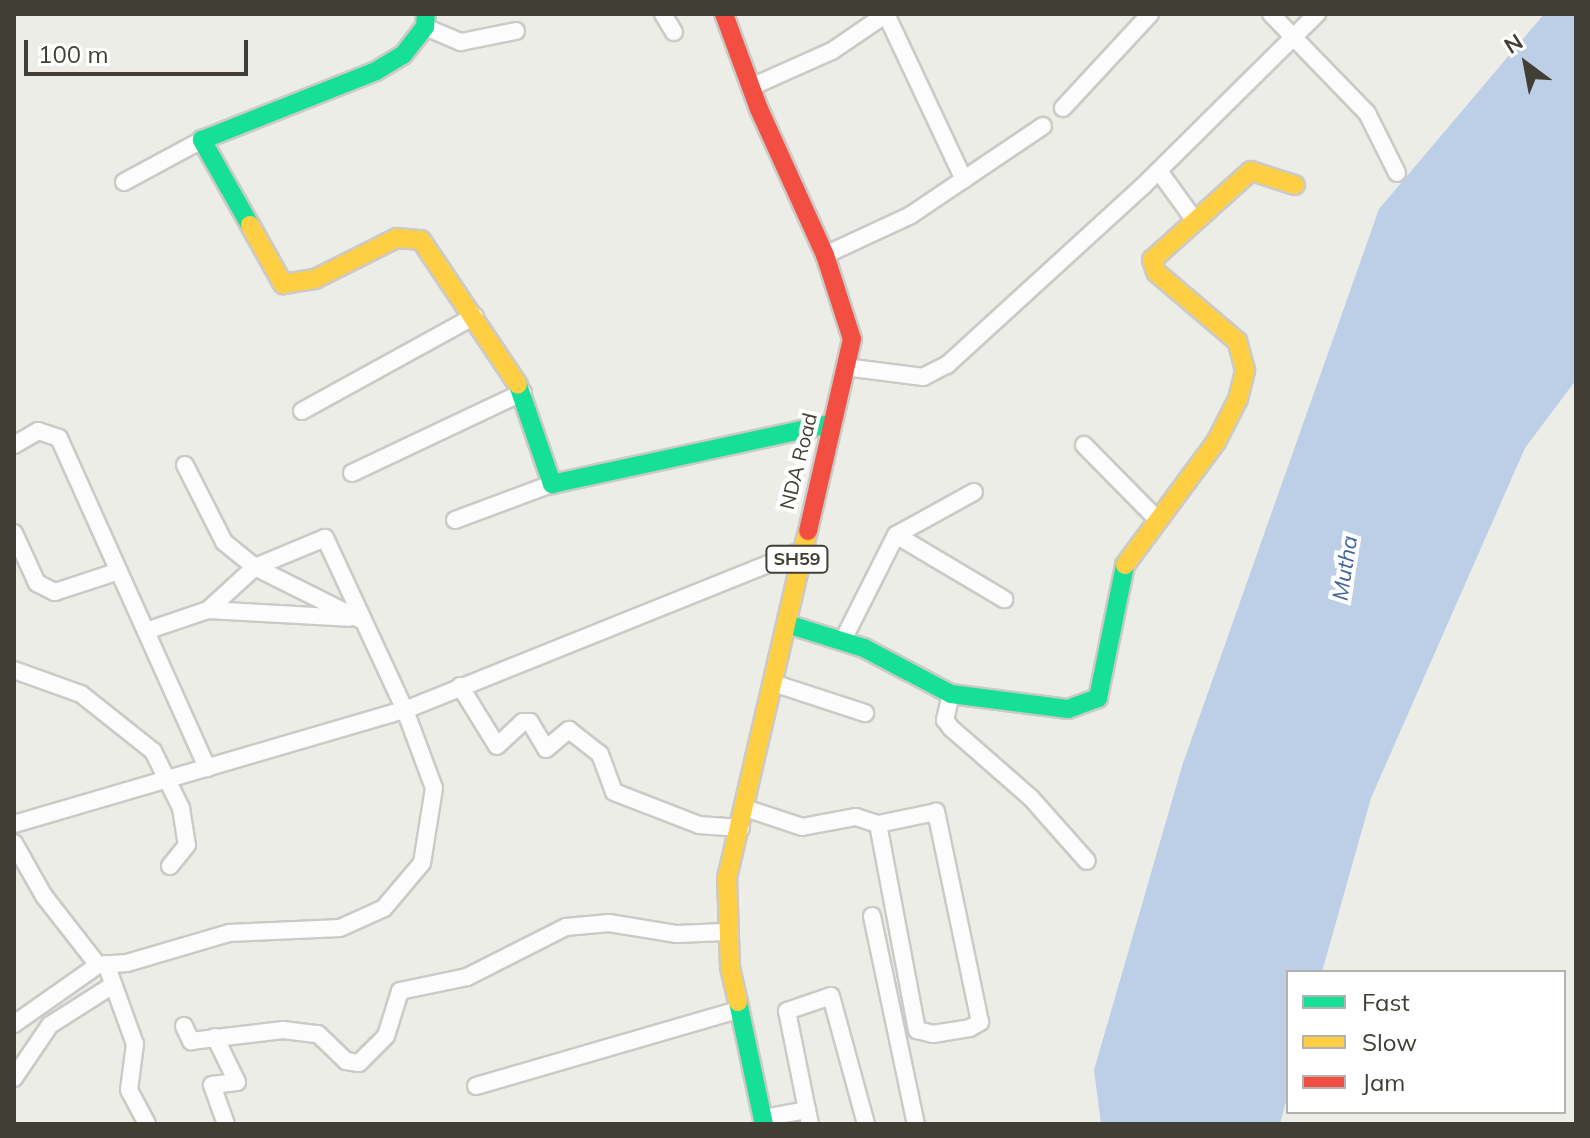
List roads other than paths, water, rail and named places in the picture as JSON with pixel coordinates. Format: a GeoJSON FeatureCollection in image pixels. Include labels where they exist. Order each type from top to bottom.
{"type":"FeatureCollection","features":[{"type":"Feature","properties":{"kind":"street"},"geometry":{"type":"LineString","coordinates":[[663,14],[674,32]]}},
{"type":"Feature","properties":{"kind":"street","name":"NDA Road"},"geometry":{"type":"LineString","coordinates":[[724,14],[751,87],[825,255],[852,339],[798,552],[787,624],[727,878],[725,932],[737,1010],[764,1121]]}},
{"type":"Feature","properties":{"kind":"street"},"geometry":{"type":"LineString","coordinates":[[751,87],[832,51],[886,14],[964,180]]}},
{"type":"Feature","properties":{"kind":"street"},"geometry":{"type":"LineString","coordinates":[[1063,108],[1150,14]]}},
{"type":"Feature","properties":{"kind":"street"},"geometry":{"type":"LineString","coordinates":[[1271,14],[1294,34],[1367,113],[1397,173]]}},
{"type":"Feature","properties":{"kind":"street"},"geometry":{"type":"LineString","coordinates":[[845,367],[923,377],[947,365],[1159,171],[1317,14]]}},
{"type":"Feature","properties":{"kind":"street"},"geometry":{"type":"LineString","coordinates":[[124,182],[202,140],[376,71],[403,55],[425,20],[461,42],[516,31]]}},
{"type":"Feature","properties":{"kind":"street"},"geometry":{"type":"LineString","coordinates":[[825,255],[911,215],[1043,126]]}},
{"type":"Feature","properties":{"kind":"street"},"geometry":{"type":"LineString","coordinates":[[202,140],[283,284],[315,279],[397,238],[410,236],[421,240],[475,316],[523,392],[552,484]]}},
{"type":"Feature","properties":{"kind":"street"},"geometry":{"type":"LineString","coordinates":[[1159,171],[1195,221]]}},
{"type":"Feature","properties":{"kind":"street"},"geometry":{"type":"LineString","coordinates":[[787,624],[843,640],[951,694],[1068,709],[1098,698],[1123,569],[1156,518],[1216,442],[1238,399],[1245,370],[1237,341],[1152,267],[1152,260],[1251,171],[1295,185]]}},
{"type":"Feature","properties":{"kind":"street"},"geometry":{"type":"LineString","coordinates":[[302,411],[475,316]]}},
{"type":"Feature","properties":{"kind":"street"},"geometry":{"type":"LineString","coordinates":[[352,473],[523,392]]}},
{"type":"Feature","properties":{"kind":"street"},"geometry":{"type":"LineString","coordinates":[[455,520],[552,484],[829,424]]}},
{"type":"Feature","properties":{"kind":"street"},"geometry":{"type":"LineString","coordinates":[[14,445],[38,431],[59,438],[207,768]]}},
{"type":"Feature","properties":{"kind":"street"},"geometry":{"type":"LineString","coordinates":[[1084,445],[1156,518]]}},
{"type":"Feature","properties":{"kind":"street"},"geometry":{"type":"LineString","coordinates":[[185,465],[224,542],[255,567],[359,619]]}},
{"type":"Feature","properties":{"kind":"street"},"geometry":{"type":"LineString","coordinates":[[843,640],[896,535],[974,492]]}},
{"type":"Feature","properties":{"kind":"street"},"geometry":{"type":"LineString","coordinates":[[14,533],[37,583],[55,592],[119,571]]}},
{"type":"Feature","properties":{"kind":"street"},"geometry":{"type":"LineString","coordinates":[[896,535],[1004,599]]}},
{"type":"Feature","properties":{"kind":"street"},"geometry":{"type":"LineString","coordinates":[[14,1024],[102,964],[229,933],[326,931],[384,908],[422,863],[434,809],[434,788],[405,710],[359,619],[325,538],[255,567],[208,610]]}},
{"type":"Feature","properties":{"kind":"street"},"geometry":{"type":"LineString","coordinates":[[14,824],[405,710],[798,552]]}},
{"type":"Feature","properties":{"kind":"street"},"geometry":{"type":"LineString","coordinates":[[146,631],[208,610],[359,619]]}},
{"type":"Feature","properties":{"kind":"street"},"geometry":{"type":"LineString","coordinates":[[14,670],[101,706],[153,751],[181,808],[187,845],[170,866]]}},
{"type":"Feature","properties":{"kind":"street"},"geometry":{"type":"LineString","coordinates":[[773,683],[865,713]]}},
{"type":"Feature","properties":{"kind":"street"},"geometry":{"type":"LineString","coordinates":[[460,686],[497,746],[523,722],[530,722],[546,749],[569,730],[600,754],[614,792],[699,825],[741,828]]}},
{"type":"Feature","properties":{"kind":"street"},"geometry":{"type":"LineString","coordinates":[[951,694],[945,720],[951,728],[1037,803],[1087,861]]}},
{"type":"Feature","properties":{"kind":"street"},"geometry":{"type":"LineString","coordinates":[[745,808],[802,827],[856,817],[878,824],[936,812],[980,1022],[970,1028],[933,1034],[917,1030],[878,824]]}},
{"type":"Feature","properties":{"kind":"street"},"geometry":{"type":"LineString","coordinates":[[14,843],[44,896],[102,964],[113,985],[135,1044],[129,1090],[147,1124]]}},
{"type":"Feature","properties":{"kind":"street"},"geometry":{"type":"LineString","coordinates":[[872,916],[916,1124]]}},
{"type":"Feature","properties":{"kind":"street"},"geometry":{"type":"LineString","coordinates":[[184,1026],[186,1039],[283,1030],[318,1034],[346,1061],[359,1063],[386,1036],[400,991],[467,977],[566,927],[609,923],[677,934],[725,932]]}},
{"type":"Feature","properties":{"kind":"street"},"geometry":{"type":"LineString","coordinates":[[14,1078],[50,1025],[113,985]]}},
{"type":"Feature","properties":{"kind":"street"},"geometry":{"type":"LineString","coordinates":[[764,1121],[808,1117],[787,1011],[831,996],[866,1124]]}},
{"type":"Feature","properties":{"kind":"street"},"geometry":{"type":"LineString","coordinates":[[476,1086],[737,1010]]}},
{"type":"Feature","properties":{"kind":"street"},"geometry":{"type":"LineString","coordinates":[[215,1037],[237,1082],[212,1085],[226,1124]]}},
{"type":"Feature","properties":{"kind":"water","name":"Mutha"},"geometry":{"type":"Polygon","coordinates":[[[1544,14],[1576,14],[1576,380],[1525,448],[1371,798],[1323,970],[1286,970],[1286,1102],[1280,1124],[1101,1124],[1094,1070],[1182,766],[1379,209],[1544,14]]]}}]}
